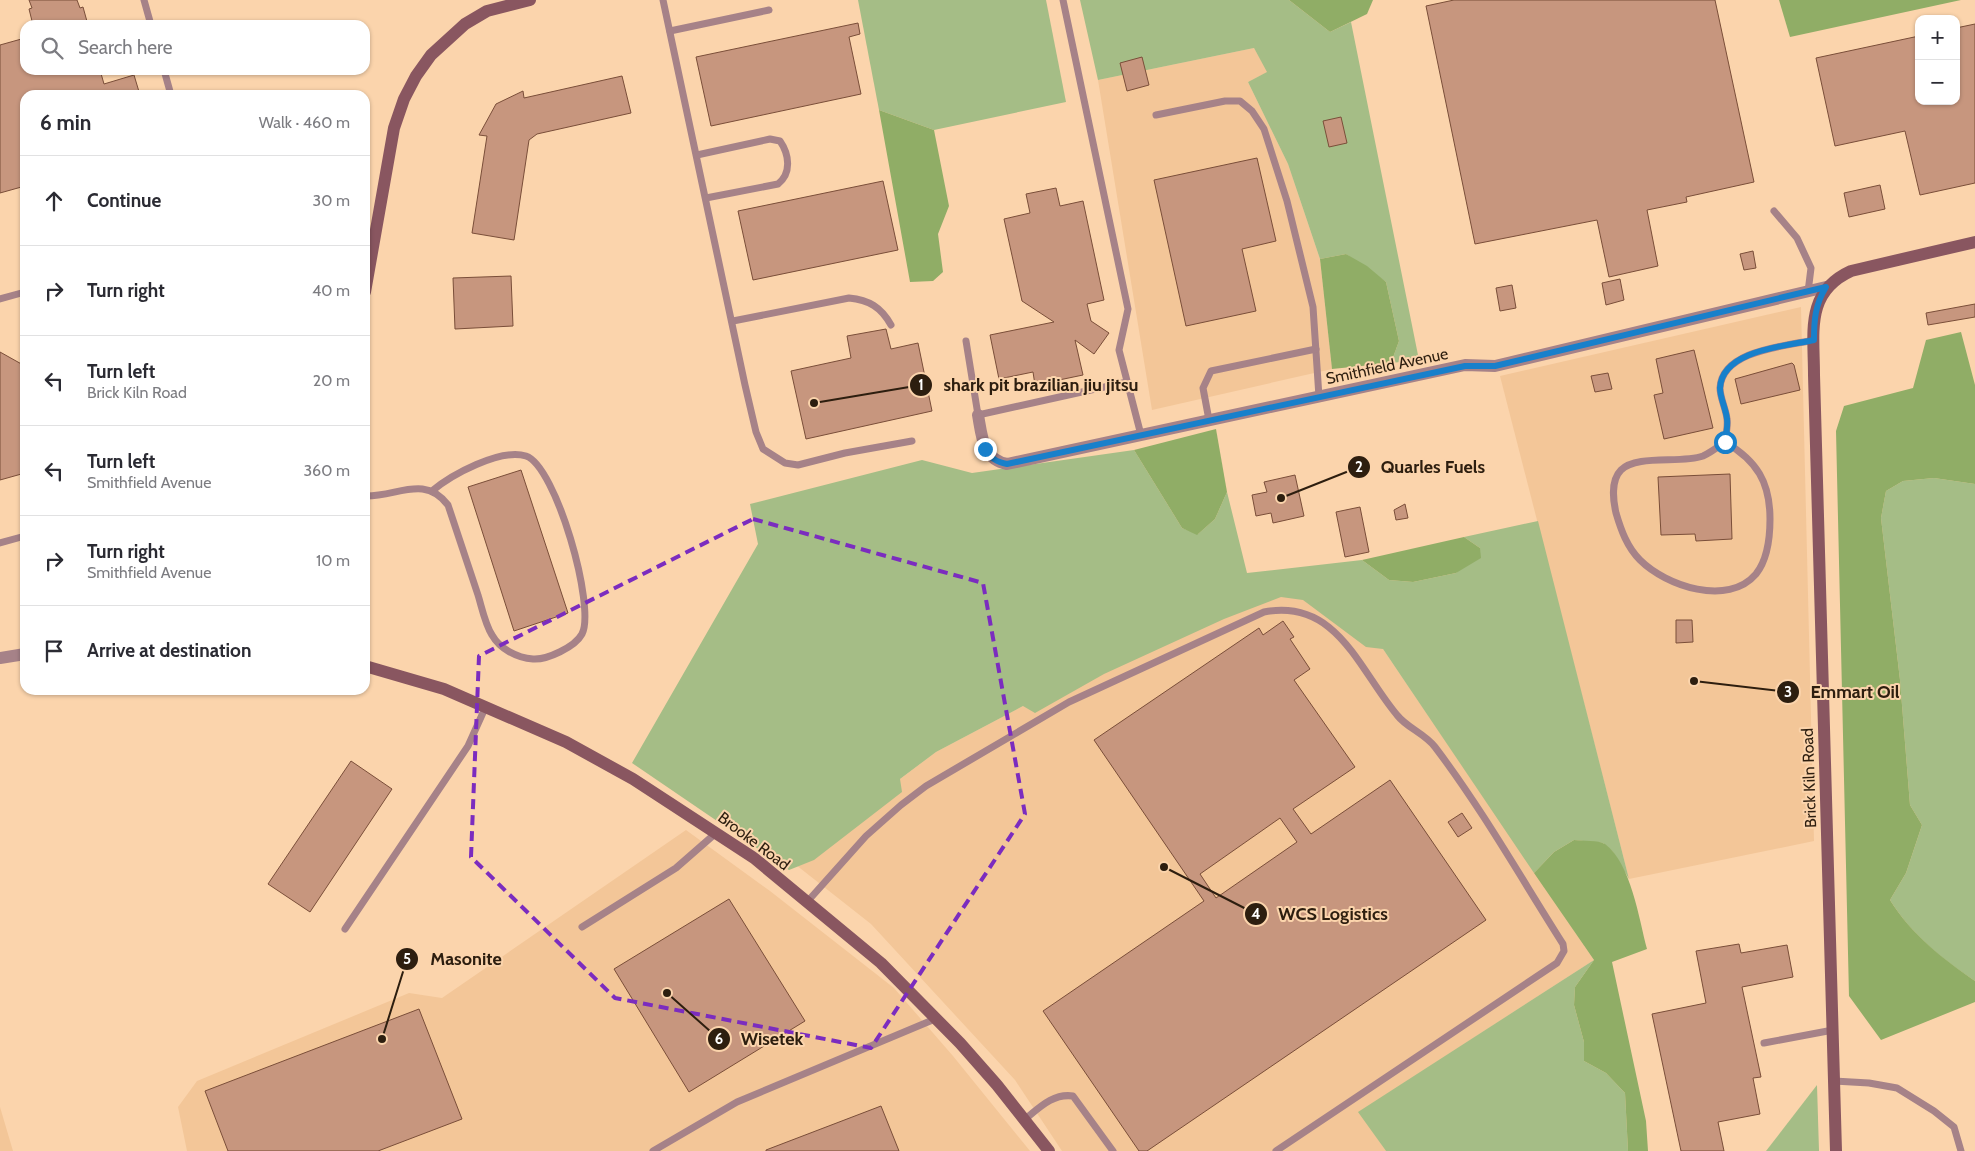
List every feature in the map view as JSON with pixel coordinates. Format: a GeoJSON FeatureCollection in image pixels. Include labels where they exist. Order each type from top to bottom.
{"type":"FeatureCollection","features":[{"type":"Feature","properties":{"kind":"street"},"geometry":{"type":"LineString","coordinates":[[370,235],[394,128],[404,99],[416,76],[431,55],[465,24],[487,11],[530,0]]}},
{"type":"Feature","properties":{"kind":"street","name":"Smithfield Avenue"},"geometry":{"type":"LineString","coordinates":[[978,415],[985,449],[990,457],[998,462],[1007,464],[1465,366],[1495,366],[1808,292],[1826,287],[1851,271],[1975,242]]}},
{"type":"Feature","properties":{"kind":"street","name":"Brick Kiln Road"},"geometry":{"type":"LineString","coordinates":[[1826,287],[1818,301],[1814,315],[1814,340],[1836,1151]]}},
{"type":"Feature","properties":{"kind":"street"},"geometry":{"type":"LineString","coordinates":[[0,658],[20,655]]}},
{"type":"Feature","properties":{"kind":"street","name":"Brooke Road"},"geometry":{"type":"LineString","coordinates":[[370,667],[444,689],[566,742],[633,779],[754,858],[881,963],[960,1042],[1049,1151]]}},
{"type":"Feature","properties":{"kind":"lane"},"geometry":{"type":"LineString","coordinates":[[144,0],[150,20]]}},
{"type":"Feature","properties":{"kind":"lane"},"geometry":{"type":"LineString","coordinates":[[663,0],[756,432],[763,450],[774,457],[798,465],[845,453],[912,441]]}},
{"type":"Feature","properties":{"kind":"lane"},"geometry":{"type":"LineString","coordinates":[[1063,0],[1128,310],[1119,350],[1141,435]]}},
{"type":"Feature","properties":{"kind":"lane"},"geometry":{"type":"LineString","coordinates":[[670,31],[769,10]]}},
{"type":"Feature","properties":{"kind":"lane"},"geometry":{"type":"LineString","coordinates":[[165,75],[170,90]]}},
{"type":"Feature","properties":{"kind":"lane"},"geometry":{"type":"LineString","coordinates":[[1156,115],[1225,101],[1240,102],[1252,111],[1264,129],[1287,201],[1313,307],[1319,397]]}},
{"type":"Feature","properties":{"kind":"lane"},"geometry":{"type":"LineString","coordinates":[[696,155],[770,139],[780,141],[785,149],[788,166],[785,178],[778,184],[706,198]]}},
{"type":"Feature","properties":{"kind":"lane"},"geometry":{"type":"LineString","coordinates":[[1774,211],[1796,238],[1811,268],[1808,292]]}},
{"type":"Feature","properties":{"kind":"lane"},"geometry":{"type":"LineString","coordinates":[[0,299],[20,293]]}},
{"type":"Feature","properties":{"kind":"lane"},"geometry":{"type":"LineString","coordinates":[[733,321],[849,298],[862,299],[873,304],[885,314],[891,325]]}},
{"type":"Feature","properties":{"kind":"lane"},"geometry":{"type":"LineString","coordinates":[[1725,442],[1727,420],[1720,389],[1723,376],[1734,363],[1756,352],[1814,340]]}},
{"type":"Feature","properties":{"kind":"lane"},"geometry":{"type":"LineString","coordinates":[[966,341],[978,415],[1127,382]]}},
{"type":"Feature","properties":{"kind":"lane"},"geometry":{"type":"LineString","coordinates":[[1209,420],[1203,388],[1211,371],[1316,349]]}},
{"type":"Feature","properties":{"kind":"lane"},"geometry":{"type":"LineString","coordinates":[[1725,442],[1754,464],[1765,482],[1770,511],[1770,534],[1765,556],[1756,573],[1742,585],[1709,592],[1669,582],[1639,560],[1623,536],[1620,527],[1613,502],[1615,477],[1622,468],[1634,464],[1703,456],[1725,442]]}},
{"type":"Feature","properties":{"kind":"lane"},"geometry":{"type":"LineString","coordinates":[[370,495],[422,488],[432,491],[441,497],[448,505],[491,634],[509,652],[534,659],[565,650],[575,643],[582,634],[585,616],[582,587],[571,541],[554,491],[540,467],[526,456],[513,455],[489,460],[448,477],[432,491]]}},
{"type":"Feature","properties":{"kind":"lane"},"geometry":{"type":"LineString","coordinates":[[0,543],[20,537]]}},
{"type":"Feature","properties":{"kind":"lane"},"geometry":{"type":"LineString","coordinates":[[807,902],[866,836],[901,805],[926,786],[1068,702],[1264,612],[1291,609],[1319,619],[1360,660],[1397,716],[1434,746],[1558,936],[1563,944],[1564,951],[1557,963],[1276,1151]]}},
{"type":"Feature","properties":{"kind":"lane"},"geometry":{"type":"LineString","coordinates":[[345,929],[468,746],[486,706]]}},
{"type":"Feature","properties":{"kind":"lane"},"geometry":{"type":"LineString","coordinates":[[582,927],[676,868],[716,832]]}},
{"type":"Feature","properties":{"kind":"lane"},"geometry":{"type":"LineString","coordinates":[[653,1151],[737,1102],[935,1019]]}},
{"type":"Feature","properties":{"kind":"lane"},"geometry":{"type":"LineString","coordinates":[[1764,1042],[1833,1030]]}},
{"type":"Feature","properties":{"kind":"lane"},"geometry":{"type":"LineString","coordinates":[[1834,1081],[1868,1083],[1897,1088],[1934,1111],[1954,1127],[1961,1151]]}},
{"type":"Feature","properties":{"kind":"lane"},"geometry":{"type":"LineString","coordinates":[[1024,1120],[1050,1100],[1066,1095],[1073,1096],[1113,1151]]}},
{"type":"Feature","properties":{"kind":"highlighted area"},"geometry":{"type":"Polygon","coordinates":[[[753,519],[983,583],[1025,814],[871,1048],[615,998],[471,857],[479,656],[753,519]]]}},
{"type":"Feature","properties":{"kind":"shaded area"},"geometry":{"type":"Polygon","coordinates":[[[1254,48],[1268,72],[1248,82],[1288,164],[1320,259],[1332,369],[1152,410],[1098,80],[1254,48]]]}},
{"type":"Feature","properties":{"kind":"shaded area"},"geometry":{"type":"Polygon","coordinates":[[[1801,307],[1814,841],[1629,879],[1500,376],[1801,307]]]}},
{"type":"Feature","properties":{"kind":"shaded area"},"geometry":{"type":"Polygon","coordinates":[[[1289,581],[1383,649],[1594,960],[1359,1112],[1386,1151],[1062,1151],[1015,1080],[871,924],[791,861],[936,752],[1167,630],[1289,581]]]}},
{"type":"Feature","properties":{"kind":"shaded area"},"geometry":{"type":"Polygon","coordinates":[[[686,830],[770,891],[894,988],[953,1056],[1030,1151],[187,1151],[178,1107],[197,1081],[409,993],[442,998],[686,830]]]}},
{"type":"Feature","properties":{"kind":"shaded area"},"geometry":{"type":"Polygon","coordinates":[[[0,1107],[13,1151],[0,1151],[0,1107]]]}},
{"type":"Feature","properties":{"kind":"green space"},"geometry":{"type":"Polygon","coordinates":[[[858,0],[1046,0],[1066,102],[934,130],[879,110],[858,0]]]}},
{"type":"Feature","properties":{"kind":"green space"},"geometry":{"type":"Polygon","coordinates":[[[1080,0],[1289,0],[1330,32],[1351,22],[1419,360],[1391,363],[1399,341],[1386,282],[1346,254],[1320,259],[1288,164],[1248,82],[1267,72],[1254,48],[1098,80],[1080,0]]]}},
{"type":"Feature","properties":{"kind":"green space"},"geometry":{"type":"Polygon","coordinates":[[[1289,0],[1373,0],[1367,14],[1330,32],[1289,0]]]}},
{"type":"Feature","properties":{"kind":"green space"},"geometry":{"type":"Polygon","coordinates":[[[1779,0],[1961,0],[1790,37],[1779,0]]]}},
{"type":"Feature","properties":{"kind":"green space"},"geometry":{"type":"Polygon","coordinates":[[[879,110],[934,130],[949,206],[938,234],[943,272],[933,281],[910,282],[879,110]]]}},
{"type":"Feature","properties":{"kind":"green space"},"geometry":{"type":"Polygon","coordinates":[[[1346,254],[1367,266],[1386,282],[1399,341],[1391,363],[1332,369],[1320,259],[1346,254]]]}},
{"type":"Feature","properties":{"kind":"green space"},"geometry":{"type":"Polygon","coordinates":[[[1961,332],[1975,385],[1975,484],[1934,478],[1903,481],[1886,491],[1881,518],[1900,680],[1910,805],[1922,825],[1906,873],[1890,900],[1908,924],[1928,945],[1975,981],[1975,1002],[1881,1040],[1849,996],[1836,431],[1844,406],[1913,388],[1926,340],[1961,332]]]}},
{"type":"Feature","properties":{"kind":"green space"},"geometry":{"type":"Polygon","coordinates":[[[1216,429],[1227,492],[1215,519],[1197,535],[1182,528],[1134,450],[1216,429]]]}},
{"type":"Feature","properties":{"kind":"green space"},"geometry":{"type":"Polygon","coordinates":[[[1134,450],[1182,528],[1198,534],[1215,519],[1227,492],[1247,573],[1362,560],[1389,580],[1413,582],[1456,573],[1480,548],[1464,537],[1538,521],[1629,879],[1613,852],[1603,843],[1574,840],[1554,852],[1534,873],[1383,649],[1366,647],[1303,600],[1281,597],[1224,619],[1104,674],[1035,713],[1023,706],[936,752],[900,779],[902,792],[814,860],[789,870],[632,763],[758,544],[750,504],[922,460],[972,473],[1134,450]]]}},
{"type":"Feature","properties":{"kind":"green space"},"geometry":{"type":"Polygon","coordinates":[[[1934,478],[1975,484],[1975,981],[1951,964],[1917,935],[1890,900],[1906,873],[1922,825],[1910,805],[1900,680],[1881,518],[1886,491],[1903,481],[1934,478]]]}},
{"type":"Feature","properties":{"kind":"green space"},"geometry":{"type":"Polygon","coordinates":[[[1464,537],[1480,548],[1481,558],[1456,573],[1413,582],[1389,580],[1362,560],[1464,537]]]}},
{"type":"Feature","properties":{"kind":"green space"},"geometry":{"type":"Polygon","coordinates":[[[1574,840],[1602,843],[1614,853],[1628,878],[1633,892],[1647,949],[1612,962],[1646,1121],[1648,1151],[1628,1151],[1625,1093],[1606,1073],[1584,1061],[1584,1042],[1574,1005],[1575,987],[1594,960],[1534,873],[1554,852],[1574,840]]]}},
{"type":"Feature","properties":{"kind":"green space"},"geometry":{"type":"Polygon","coordinates":[[[1594,960],[1575,987],[1574,1005],[1584,1042],[1584,1061],[1606,1073],[1625,1093],[1628,1151],[1386,1151],[1358,1112],[1594,960]]]}},
{"type":"Feature","properties":{"kind":"green space"},"geometry":{"type":"Polygon","coordinates":[[[1817,1085],[1819,1151],[1766,1151],[1817,1085]]]}},
{"type":"Feature","properties":{"kind":"building"},"geometry":{"type":"Polygon","coordinates":[[[29,0],[77,0],[80,8],[83,7],[87,20],[32,20],[29,9],[32,8],[29,0]]]}},
{"type":"Feature","properties":{"kind":"building"},"geometry":{"type":"Polygon","coordinates":[[[1454,0],[1715,0],[1754,182],[1686,197],[1687,202],[1647,210],[1658,266],[1609,277],[1597,220],[1475,244],[1426,6],[1454,0]]]}},
{"type":"Feature","properties":{"kind":"building"},"geometry":{"type":"Polygon","coordinates":[[[858,23],[860,34],[849,37],[861,94],[711,126],[696,57],[858,23]]]}},
{"type":"Feature","properties":{"kind":"building"},"geometry":{"type":"Polygon","coordinates":[[[1975,24],[1975,183],[1920,195],[1905,131],[1835,146],[1816,58],[1915,37],[1915,105],[1960,105],[1960,27],[1975,24]]]}},
{"type":"Feature","properties":{"kind":"building"},"geometry":{"type":"Polygon","coordinates":[[[20,39],[20,75],[101,75],[104,84],[134,75],[138,90],[20,90],[20,187],[0,193],[0,45],[20,39]]]}},
{"type":"Feature","properties":{"kind":"building"},"geometry":{"type":"Polygon","coordinates":[[[1142,57],[1149,85],[1127,91],[1120,63],[1142,57]]]}},
{"type":"Feature","properties":{"kind":"building"},"geometry":{"type":"Polygon","coordinates":[[[622,76],[631,113],[537,134],[529,140],[514,240],[472,233],[487,136],[479,135],[496,104],[523,91],[524,98],[622,76]]]}},
{"type":"Feature","properties":{"kind":"building"},"geometry":{"type":"Polygon","coordinates":[[[1341,117],[1347,143],[1329,147],[1323,121],[1341,117]]]}},
{"type":"Feature","properties":{"kind":"building"},"geometry":{"type":"Polygon","coordinates":[[[1257,158],[1276,241],[1242,249],[1256,311],[1186,326],[1154,180],[1257,158]]]}},
{"type":"Feature","properties":{"kind":"building"},"geometry":{"type":"Polygon","coordinates":[[[883,181],[898,250],[753,280],[738,211],[883,181]]]}},
{"type":"Feature","properties":{"kind":"building"},"geometry":{"type":"Polygon","coordinates":[[[1880,185],[1885,209],[1849,217],[1844,193],[1880,185]]]}},
{"type":"Feature","properties":{"kind":"building"},"geometry":{"type":"Polygon","coordinates":[[[1056,188],[1060,206],[1083,201],[1104,300],[1087,304],[1091,321],[1109,333],[1094,354],[1075,340],[1083,375],[1035,385],[1033,372],[999,379],[990,335],[1054,322],[1022,301],[1004,219],[1030,213],[1026,194],[1056,188]]]}},
{"type":"Feature","properties":{"kind":"building"},"geometry":{"type":"Polygon","coordinates":[[[1753,251],[1756,268],[1744,270],[1740,254],[1753,251]]]}},
{"type":"Feature","properties":{"kind":"building"},"geometry":{"type":"Polygon","coordinates":[[[511,276],[513,326],[455,329],[453,278],[511,276]]]}},
{"type":"Feature","properties":{"kind":"building"},"geometry":{"type":"Polygon","coordinates":[[[1620,279],[1624,300],[1606,305],[1602,283],[1620,279]]]}},
{"type":"Feature","properties":{"kind":"building"},"geometry":{"type":"Polygon","coordinates":[[[1512,285],[1516,308],[1500,311],[1496,288],[1512,285]]]}},
{"type":"Feature","properties":{"kind":"building"},"geometry":{"type":"Polygon","coordinates":[[[1975,304],[1975,317],[1928,325],[1926,313],[1975,304]]]}},
{"type":"Feature","properties":{"kind":"building"},"geometry":{"type":"Polygon","coordinates":[[[886,329],[891,349],[918,343],[932,411],[806,439],[791,371],[851,358],[847,336],[886,329]]]}},
{"type":"Feature","properties":{"kind":"building"},"geometry":{"type":"Polygon","coordinates":[[[1694,350],[1713,428],[1664,439],[1654,395],[1663,393],[1656,359],[1694,350]]]}},
{"type":"Feature","properties":{"kind":"building"},"geometry":{"type":"Polygon","coordinates":[[[0,352],[20,363],[20,474],[0,480],[0,352]]]}},
{"type":"Feature","properties":{"kind":"building"},"geometry":{"type":"Polygon","coordinates":[[[1792,363],[1800,390],[1741,404],[1735,379],[1792,363]]]}},
{"type":"Feature","properties":{"kind":"building"},"geometry":{"type":"Polygon","coordinates":[[[1608,373],[1612,389],[1595,392],[1591,376],[1608,373]]]}},
{"type":"Feature","properties":{"kind":"building"},"geometry":{"type":"Polygon","coordinates":[[[521,470],[568,613],[514,631],[468,487],[521,470]]]}},
{"type":"Feature","properties":{"kind":"building"},"geometry":{"type":"Polygon","coordinates":[[[1730,474],[1732,539],[1696,541],[1695,534],[1661,535],[1658,477],[1730,474]]]}},
{"type":"Feature","properties":{"kind":"building"},"geometry":{"type":"Polygon","coordinates":[[[1295,475],[1304,516],[1273,523],[1271,513],[1256,516],[1252,495],[1267,492],[1264,482],[1295,475]]]}},
{"type":"Feature","properties":{"kind":"building"},"geometry":{"type":"Polygon","coordinates":[[[1405,504],[1408,518],[1396,520],[1394,510],[1405,504]]]}},
{"type":"Feature","properties":{"kind":"building"},"geometry":{"type":"Polygon","coordinates":[[[1360,507],[1369,552],[1345,557],[1336,512],[1360,507]]]}},
{"type":"Feature","properties":{"kind":"building"},"geometry":{"type":"Polygon","coordinates":[[[1676,620],[1692,620],[1693,642],[1676,643],[1676,620]]]}},
{"type":"Feature","properties":{"kind":"building"},"geometry":{"type":"Polygon","coordinates":[[[1283,621],[1294,637],[1290,639],[1310,669],[1294,680],[1355,767],[1293,809],[1311,834],[1390,780],[1486,920],[1147,1151],[1139,1151],[1043,1011],[1204,901],[1094,740],[1259,628],[1263,635],[1283,621]],[[1280,818],[1200,874],[1216,898],[1297,842],[1280,818]]]}},
{"type":"Feature","properties":{"kind":"building"},"geometry":{"type":"Polygon","coordinates":[[[351,761],[392,789],[310,912],[268,884],[351,761]]]}},
{"type":"Feature","properties":{"kind":"building"},"geometry":{"type":"Polygon","coordinates":[[[1462,813],[1472,828],[1458,837],[1448,822],[1462,813]]]}},
{"type":"Feature","properties":{"kind":"building"},"geometry":{"type":"Polygon","coordinates":[[[729,899],[805,1021],[689,1092],[614,969],[729,899]]]}},
{"type":"Feature","properties":{"kind":"building"},"geometry":{"type":"Polygon","coordinates":[[[1739,944],[1741,953],[1787,945],[1793,977],[1742,987],[1761,1077],[1753,1078],[1760,1114],[1718,1122],[1724,1151],[1681,1151],[1652,1014],[1706,1003],[1696,951],[1739,944]]]}},
{"type":"Feature","properties":{"kind":"building"},"geometry":{"type":"Polygon","coordinates":[[[419,1009],[462,1119],[378,1151],[228,1151],[205,1091],[419,1009]]]}},
{"type":"Feature","properties":{"kind":"building"},"geometry":{"type":"Polygon","coordinates":[[[881,1106],[899,1151],[766,1151],[766,1150],[881,1106]]]}},
{"type":"Feature","properties":{"kind":"place","name":"shark pit brazilian jiu jitsu"},"geometry":{"type":"Point","coordinates":[814,403]}},
{"type":"Feature","properties":{"kind":"place","name":"Quarles Fuels"},"geometry":{"type":"Point","coordinates":[1281,498]}},
{"type":"Feature","properties":{"kind":"place","name":"Emmart Oil"},"geometry":{"type":"Point","coordinates":[1694,681]}},
{"type":"Feature","properties":{"kind":"place","name":"WCS Logistics"},"geometry":{"type":"Point","coordinates":[1164,867]}},
{"type":"Feature","properties":{"kind":"place","name":"Wisetek"},"geometry":{"type":"Point","coordinates":[667,993]}},
{"type":"Feature","properties":{"kind":"place","name":"Masonite"},"geometry":{"type":"Point","coordinates":[382,1039]}},
{"type":"Feature","properties":{"kind":"route"},"geometry":{"type":"LineString","coordinates":[[985,449],[990,457],[998,462],[1007,464],[1465,366],[1495,366],[1796,296],[1826,287],[1818,301],[1814,315],[1814,340],[1756,352],[1734,363],[1723,376],[1720,389],[1727,420],[1725,442]]}}]}
